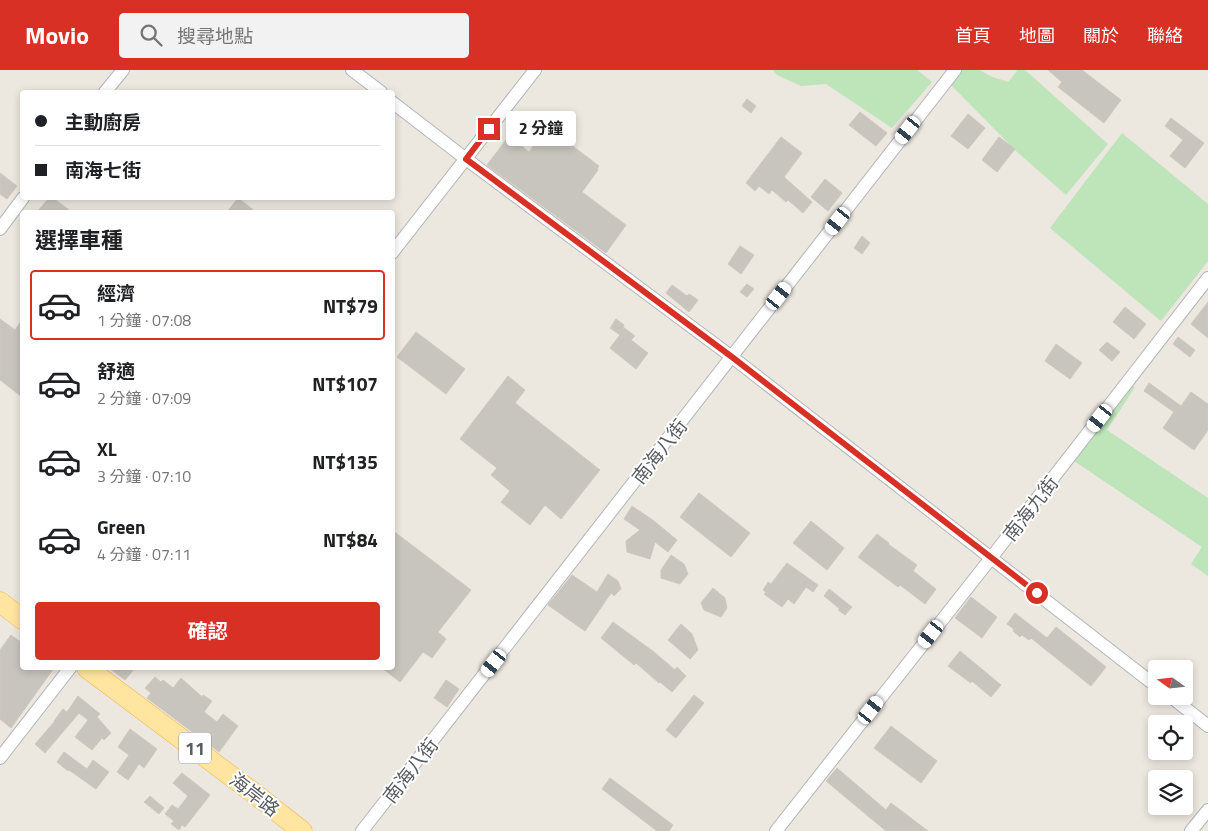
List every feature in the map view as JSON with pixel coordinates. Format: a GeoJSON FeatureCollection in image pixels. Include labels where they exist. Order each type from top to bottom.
{"type":"FeatureCollection","features":[{"type":"Feature","properties":{"kind":"main road"},"geometry":{"type":"LineString","coordinates":[[0,602],[20,617]]}},
{"type":"Feature","properties":{"kind":"main road","name":"海岸路"},"geometry":{"type":"LineString","coordinates":[[91,670],[302,831]]}},
{"type":"Feature","properties":{"kind":"street"},"geometry":{"type":"LineString","coordinates":[[108,90],[123,70]]}},
{"type":"Feature","properties":{"kind":"street"},"geometry":{"type":"LineString","coordinates":[[352,70],[378,90]]}},
{"type":"Feature","properties":{"kind":"street"},"geometry":{"type":"LineString","coordinates":[[395,249],[535,70]]}},
{"type":"Feature","properties":{"kind":"street","name":"南海八街"},"geometry":{"type":"LineString","coordinates":[[362,831],[955,70]]}},
{"type":"Feature","properties":{"kind":"street"},"geometry":{"type":"LineString","coordinates":[[395,104],[732,357],[1148,680]]}},
{"type":"Feature","properties":{"kind":"street"},"geometry":{"type":"LineString","coordinates":[[0,228],[21,200]]}},
{"type":"Feature","properties":{"kind":"street","name":"南海九街"},"geometry":{"type":"LineString","coordinates":[[776,831],[1208,278]]}},
{"type":"Feature","properties":{"kind":"street"},"geometry":{"type":"LineString","coordinates":[[0,758],[68,670]]}},
{"type":"Feature","properties":{"kind":"street"},"geometry":{"type":"LineString","coordinates":[[1181,705],[1208,726]]}},
{"type":"Feature","properties":{"kind":"street"},"geometry":{"type":"LineString","coordinates":[[1191,831],[1208,810]]}},
{"type":"Feature","properties":{"kind":"green space"},"geometry":{"type":"Polygon","coordinates":[[[773,70],[917,70],[932,82],[892,128],[826,84],[801,86],[777,75],[773,70]]]}},
{"type":"Feature","properties":{"kind":"green space"},"geometry":{"type":"Polygon","coordinates":[[[960,70],[980,70],[990,76],[1008,82],[1016,70],[1025,70],[1108,144],[1066,195],[1016,151],[949,83],[960,70]]]}},
{"type":"Feature","properties":{"kind":"green space"},"geometry":{"type":"Polygon","coordinates":[[[1122,133],[1208,204],[1208,261],[1161,321],[1050,228],[1122,133]]]}},
{"type":"Feature","properties":{"kind":"green space"},"geometry":{"type":"Polygon","coordinates":[[[1127,382],[1135,387],[1107,430],[1208,498],[1208,576],[1191,564],[1202,547],[1074,461],[1127,382]]]}},
{"type":"Feature","properties":{"kind":"building"},"geometry":{"type":"Polygon","coordinates":[[[1048,70],[1082,70],[1121,100],[1104,123],[1058,87],[1062,82],[1048,70]]]}},
{"type":"Feature","properties":{"kind":"building"},"geometry":{"type":"Polygon","coordinates":[[[747,99],[756,106],[751,113],[742,106],[747,99]]]}},
{"type":"Feature","properties":{"kind":"building"},"geometry":{"type":"Polygon","coordinates":[[[860,112],[887,133],[876,146],[849,125],[860,112]]]}},
{"type":"Feature","properties":{"kind":"building"},"geometry":{"type":"Polygon","coordinates":[[[968,114],[985,128],[968,149],[951,136],[968,114]]]}},
{"type":"Feature","properties":{"kind":"building"},"geometry":{"type":"Polygon","coordinates":[[[1171,118],[1204,143],[1185,168],[1170,156],[1183,140],[1165,126],[1171,118]]]}},
{"type":"Feature","properties":{"kind":"building"},"geometry":{"type":"Polygon","coordinates":[[[554,132],[599,166],[582,192],[626,225],[606,253],[487,165],[509,136],[529,152],[536,142],[543,147],[554,132]]]}},
{"type":"Feature","properties":{"kind":"building"},"geometry":{"type":"Polygon","coordinates":[[[781,137],[802,153],[784,177],[812,202],[803,213],[788,200],[786,202],[772,190],[769,194],[759,186],[755,191],[746,183],[781,137]]]}},
{"type":"Feature","properties":{"kind":"building"},"geometry":{"type":"Polygon","coordinates":[[[999,137],[1015,149],[997,172],[982,160],[999,137]]]}},
{"type":"Feature","properties":{"kind":"building"},"geometry":{"type":"Polygon","coordinates":[[[0,173],[17,186],[7,199],[0,194],[0,173]]]}},
{"type":"Feature","properties":{"kind":"building"},"geometry":{"type":"Polygon","coordinates":[[[825,179],[842,193],[828,211],[811,197],[825,179]]]}},
{"type":"Feature","properties":{"kind":"building"},"geometry":{"type":"Polygon","coordinates":[[[47,200],[56,200],[69,210],[39,210],[47,200]]]}},
{"type":"Feature","properties":{"kind":"building"},"geometry":{"type":"Polygon","coordinates":[[[236,200],[241,200],[253,210],[229,210],[236,200]]]}},
{"type":"Feature","properties":{"kind":"building"},"geometry":{"type":"Polygon","coordinates":[[[862,236],[870,243],[862,254],[854,248],[862,236]]]}},
{"type":"Feature","properties":{"kind":"building"},"geometry":{"type":"Polygon","coordinates":[[[740,246],[754,255],[741,274],[728,264],[740,246]]]}},
{"type":"Feature","properties":{"kind":"building"},"geometry":{"type":"Polygon","coordinates":[[[747,284],[754,289],[747,297],[740,292],[747,284]]]}},
{"type":"Feature","properties":{"kind":"building"},"geometry":{"type":"Polygon","coordinates":[[[672,285],[687,296],[689,294],[698,300],[689,312],[666,293],[672,285]]]}},
{"type":"Feature","properties":{"kind":"building"},"geometry":{"type":"Polygon","coordinates":[[[1208,302],[1208,338],[1191,324],[1208,302]]]}},
{"type":"Feature","properties":{"kind":"building"},"geometry":{"type":"Polygon","coordinates":[[[1125,307],[1146,324],[1134,339],[1113,322],[1125,307]]]}},
{"type":"Feature","properties":{"kind":"building"},"geometry":{"type":"Polygon","coordinates":[[[0,319],[15,330],[20,323],[20,395],[0,380],[0,319]]]}},
{"type":"Feature","properties":{"kind":"building"},"geometry":{"type":"Polygon","coordinates":[[[616,319],[635,336],[631,340],[648,353],[636,369],[610,348],[620,335],[610,328],[616,319]]]}},
{"type":"Feature","properties":{"kind":"building"},"geometry":{"type":"Polygon","coordinates":[[[416,332],[465,369],[446,394],[397,357],[416,332]]]}},
{"type":"Feature","properties":{"kind":"building"},"geometry":{"type":"Polygon","coordinates":[[[1178,337],[1195,350],[1190,357],[1173,344],[1178,337]]]}},
{"type":"Feature","properties":{"kind":"building"},"geometry":{"type":"Polygon","coordinates":[[[1107,342],[1120,352],[1112,361],[1099,350],[1107,342]]]}},
{"type":"Feature","properties":{"kind":"building"},"geometry":{"type":"Polygon","coordinates":[[[1056,344],[1082,363],[1070,379],[1045,361],[1056,344]]]}},
{"type":"Feature","properties":{"kind":"building"},"geometry":{"type":"Polygon","coordinates":[[[508,376],[525,390],[515,403],[600,470],[561,519],[545,505],[530,525],[501,502],[510,491],[491,475],[497,468],[460,439],[508,376]]]}},
{"type":"Feature","properties":{"kind":"building"},"geometry":{"type":"Polygon","coordinates":[[[1149,383],[1181,406],[1191,392],[1208,404],[1208,430],[1194,450],[1163,428],[1174,412],[1144,391],[1149,383]]]}},
{"type":"Feature","properties":{"kind":"building"},"geometry":{"type":"Polygon","coordinates":[[[699,493],[750,533],[731,557],[680,517],[699,493]]]}},
{"type":"Feature","properties":{"kind":"building"},"geometry":{"type":"Polygon","coordinates":[[[632,506],[677,540],[668,552],[655,542],[650,559],[627,552],[626,541],[640,530],[624,519],[632,506]]]}},
{"type":"Feature","properties":{"kind":"building"},"geometry":{"type":"Polygon","coordinates":[[[811,521],[844,548],[827,570],[793,543],[811,521]]]}},
{"type":"Feature","properties":{"kind":"building"},"geometry":{"type":"Polygon","coordinates":[[[395,532],[471,590],[438,632],[446,639],[432,658],[423,652],[400,682],[385,670],[395,670],[395,532]]]}},
{"type":"Feature","properties":{"kind":"building"},"geometry":{"type":"Polygon","coordinates":[[[877,534],[917,565],[913,571],[936,589],[925,604],[900,585],[898,587],[858,557],[877,534]]]}},
{"type":"Feature","properties":{"kind":"building"},"geometry":{"type":"Polygon","coordinates":[[[671,555],[684,564],[688,574],[680,584],[661,578],[661,570],[671,555]]]}},
{"type":"Feature","properties":{"kind":"building"},"geometry":{"type":"Polygon","coordinates":[[[787,563],[818,585],[813,592],[806,587],[794,604],[788,599],[782,607],[764,594],[766,592],[763,590],[768,582],[771,584],[787,563]]]}},
{"type":"Feature","properties":{"kind":"building"},"geometry":{"type":"Polygon","coordinates":[[[608,574],[618,581],[621,589],[614,596],[611,593],[585,631],[548,605],[572,575],[597,592],[608,574]]]}},
{"type":"Feature","properties":{"kind":"building"},"geometry":{"type":"Polygon","coordinates":[[[713,588],[725,598],[727,608],[721,617],[704,610],[701,603],[713,588]]]}},
{"type":"Feature","properties":{"kind":"building"},"geometry":{"type":"Polygon","coordinates":[[[829,589],[852,607],[845,615],[824,596],[829,589]]]}},
{"type":"Feature","properties":{"kind":"building"},"geometry":{"type":"Polygon","coordinates":[[[971,597],[997,617],[982,638],[955,618],[971,597]]]}},
{"type":"Feature","properties":{"kind":"building"},"geometry":{"type":"Polygon","coordinates":[[[1015,613],[1047,638],[1056,627],[1106,667],[1091,686],[1031,638],[1029,640],[1022,635],[1020,637],[1013,631],[1014,629],[1007,624],[1015,613]]]}},
{"type":"Feature","properties":{"kind":"building"},"geometry":{"type":"Polygon","coordinates":[[[613,622],[675,670],[677,667],[686,676],[672,692],[636,663],[634,665],[601,638],[613,622]]]}},
{"type":"Feature","properties":{"kind":"building"},"geometry":{"type":"Polygon","coordinates":[[[681,624],[692,634],[698,650],[690,659],[668,640],[681,624]]]}},
{"type":"Feature","properties":{"kind":"building"},"geometry":{"type":"Polygon","coordinates":[[[11,635],[20,642],[20,670],[53,670],[11,728],[0,719],[0,650],[11,635]]]}},
{"type":"Feature","properties":{"kind":"building"},"geometry":{"type":"Polygon","coordinates":[[[960,651],[1001,685],[991,697],[972,681],[971,683],[948,666],[960,651]]]}},
{"type":"Feature","properties":{"kind":"building"},"geometry":{"type":"Polygon","coordinates":[[[112,670],[133,670],[125,680],[112,670]]]}},
{"type":"Feature","properties":{"kind":"building"},"geometry":{"type":"Polygon","coordinates":[[[155,677],[161,682],[163,680],[173,688],[181,678],[202,697],[203,695],[212,701],[204,712],[217,722],[223,714],[238,726],[219,752],[147,698],[151,693],[145,688],[155,677]]]}},
{"type":"Feature","properties":{"kind":"building"},"geometry":{"type":"Polygon","coordinates":[[[446,680],[459,689],[447,707],[434,698],[446,680]]]}},
{"type":"Feature","properties":{"kind":"building"},"geometry":{"type":"Polygon","coordinates":[[[694,695],[704,703],[676,738],[666,730],[694,695]]]}},
{"type":"Feature","properties":{"kind":"building"},"geometry":{"type":"Polygon","coordinates":[[[78,696],[100,714],[97,717],[111,733],[104,740],[102,738],[92,750],[75,737],[88,720],[79,713],[45,753],[35,744],[63,709],[67,712],[78,696]]]}},
{"type":"Feature","properties":{"kind":"building"},"geometry":{"type":"Polygon","coordinates":[[[891,726],[937,761],[921,783],[874,748],[891,726]]]}},
{"type":"Feature","properties":{"kind":"building"},"geometry":{"type":"Polygon","coordinates":[[[130,729],[157,749],[144,768],[139,764],[128,780],[117,772],[129,755],[118,747],[130,729]]]}},
{"type":"Feature","properties":{"kind":"building"},"geometry":{"type":"Polygon","coordinates":[[[64,752],[87,769],[93,760],[109,772],[96,789],[57,762],[64,752]]]}},
{"type":"Feature","properties":{"kind":"building"},"geometry":{"type":"Polygon","coordinates":[[[837,768],[886,810],[891,803],[928,831],[886,831],[826,781],[837,768]]]}},
{"type":"Feature","properties":{"kind":"building"},"geometry":{"type":"Polygon","coordinates":[[[182,773],[210,795],[185,827],[182,825],[179,830],[171,824],[174,821],[165,814],[172,805],[178,809],[188,796],[173,783],[182,773]]]}},
{"type":"Feature","properties":{"kind":"building"},"geometry":{"type":"Polygon","coordinates":[[[610,778],[673,825],[669,831],[657,831],[602,789],[610,778]]]}},
{"type":"Feature","properties":{"kind":"building"},"geometry":{"type":"Polygon","coordinates":[[[150,796],[164,808],[159,814],[144,802],[150,796]]]}},
{"type":"Feature","properties":{"kind":"route"},"geometry":{"type":"LineString","coordinates":[[489,129],[466,159],[732,357],[1037,593]]}}]}
